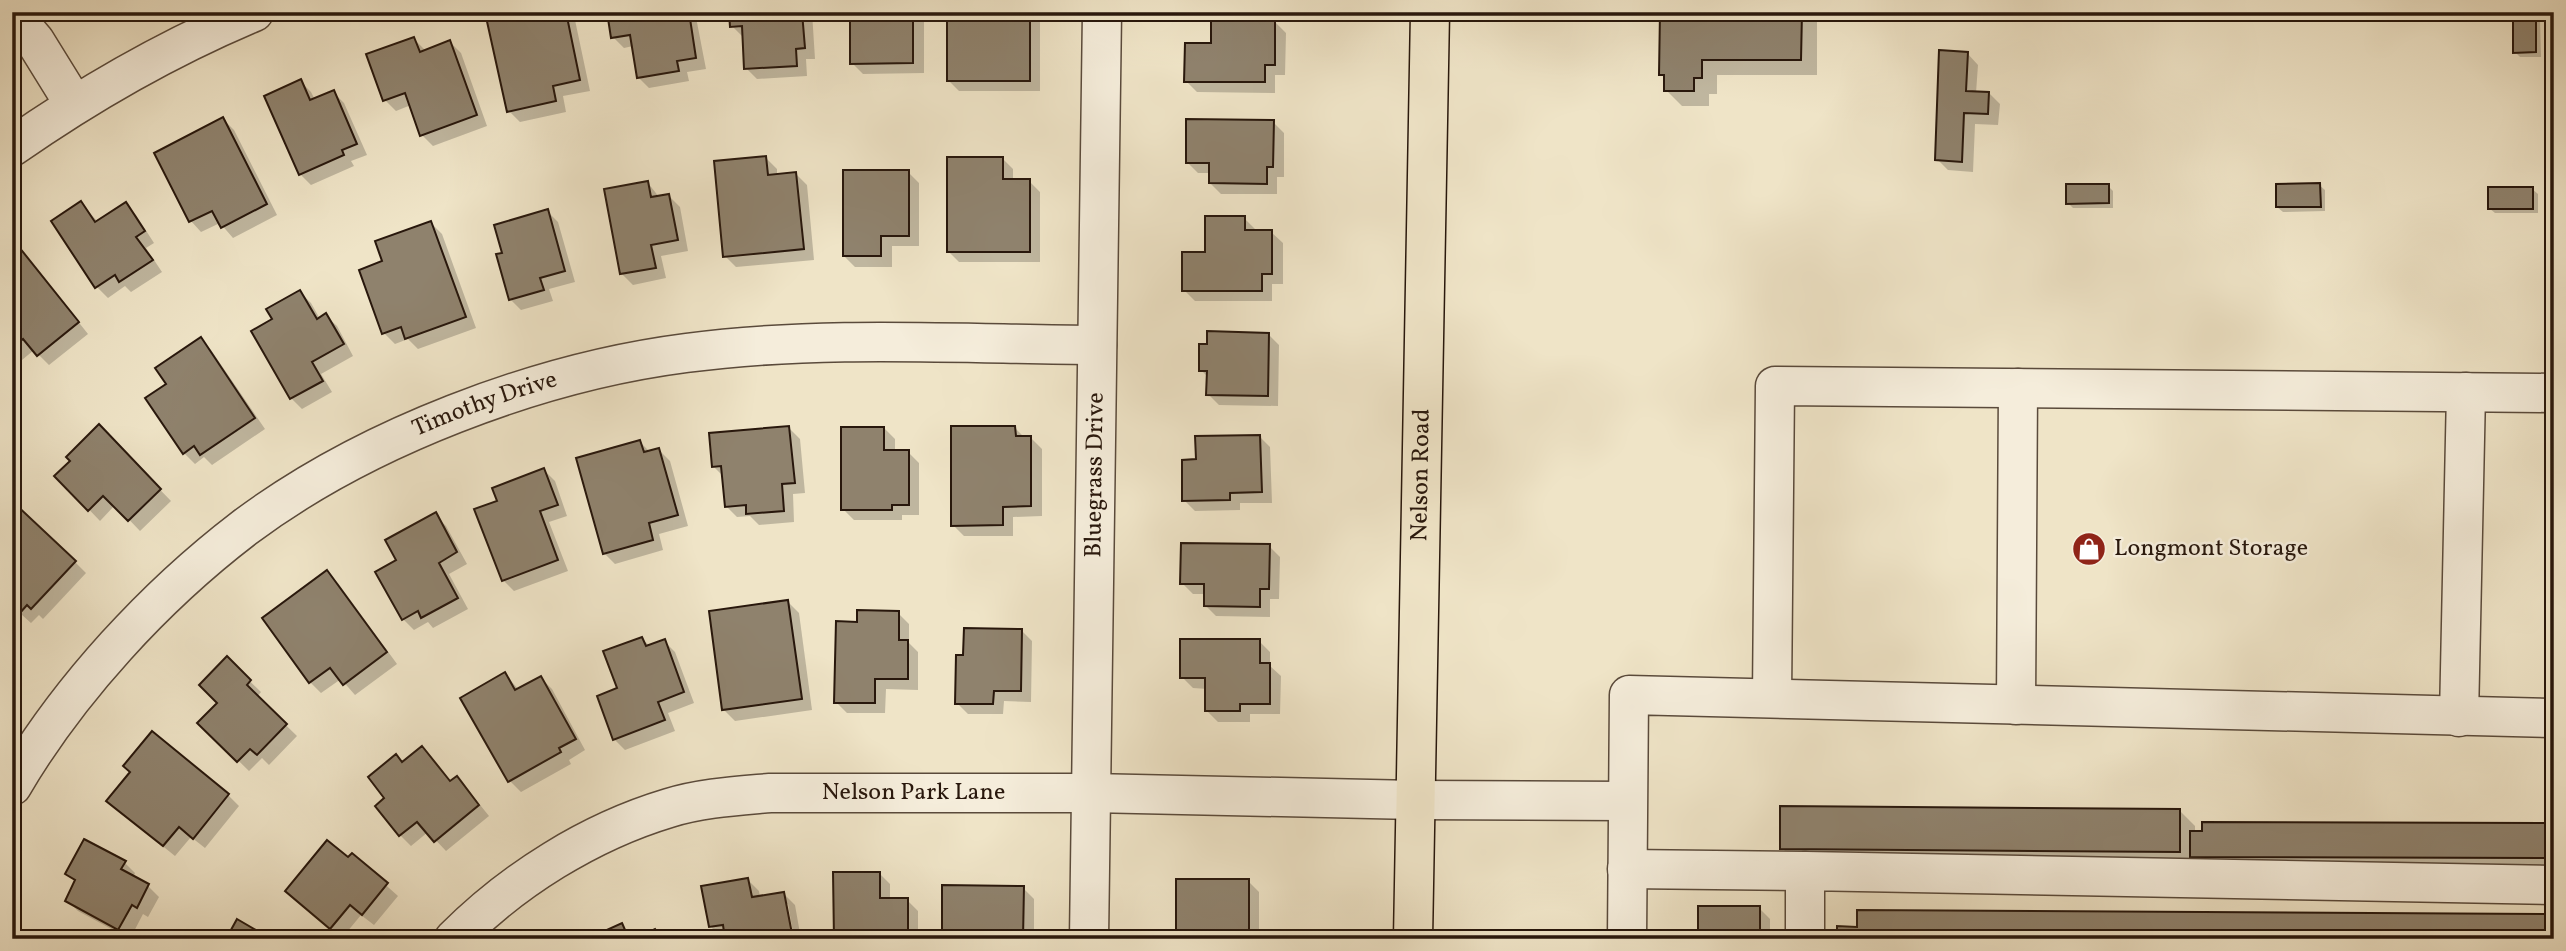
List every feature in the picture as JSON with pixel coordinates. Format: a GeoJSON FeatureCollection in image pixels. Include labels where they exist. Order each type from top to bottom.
{"type":"FeatureCollection","features":[{"type":"Feature","properties":{"kind":"main road","name":"Nelson Road"},"geometry":{"type":"LineString","coordinates":[[1413,939],[1430,12]]}},
{"type":"Feature","properties":{"kind":"street"},"geometry":{"type":"LineString","coordinates":[[12,147],[74,104],[143,65],[254,12]]}},
{"type":"Feature","properties":{"kind":"street","name":"Bluegrass Drive"},"geometry":{"type":"LineString","coordinates":[[1089,939],[1102,12]]}},
{"type":"Feature","properties":{"kind":"street"},"geometry":{"type":"LineString","coordinates":[[12,13],[35,41],[74,104]]}},
{"type":"Feature","properties":{"kind":"street","name":"Timothy Drive"},"geometry":{"type":"LineString","coordinates":[[12,786],[51,725],[109,654],[195,570],[244,528],[332,472],[395,440],[464,411],[557,380],[688,352],[769,345],[845,343],[1097,345]]}},
{"type":"Feature","properties":{"kind":"street"},"geometry":{"type":"LineString","coordinates":[[1772,697],[1775,386],[2554,393]]}},
{"type":"Feature","properties":{"kind":"street"},"geometry":{"type":"LineString","coordinates":[[2016,705],[2018,388]]}},
{"type":"Feature","properties":{"kind":"street"},"geometry":{"type":"LineString","coordinates":[[2459,717],[2466,392]]}},
{"type":"Feature","properties":{"kind":"street"},"geometry":{"type":"LineString","coordinates":[[1628,939],[1629,695],[2554,718]]}},
{"type":"Feature","properties":{"kind":"street","name":"Nelson Park Lane"},"geometry":{"type":"LineString","coordinates":[[454,939],[492,904],[543,867],[626,824],[670,807],[716,799],[770,793],[1091,793],[1415,800],[1627,801]]}},
{"type":"Feature","properties":{"kind":"street"},"geometry":{"type":"LineString","coordinates":[[1627,869],[2554,885]]}},
{"type":"Feature","properties":{"kind":"street"},"geometry":{"type":"LineString","coordinates":[[1805,871],[1805,939]]}},
{"type":"Feature","properties":{"kind":"building"},"geometry":{"type":"Polygon","coordinates":[[[509,12],[566,12],[580,80],[553,86],[556,101],[507,112],[486,17],[509,12]]]}},
{"type":"Feature","properties":{"kind":"building"},"geometry":{"type":"Polygon","coordinates":[[[607,12],[689,12],[696,58],[677,61],[679,71],[637,78],[630,35],[611,38],[607,12]]]}},
{"type":"Feature","properties":{"kind":"building"},"geometry":{"type":"Polygon","coordinates":[[[729,12],[802,12],[805,48],[796,49],[797,66],[744,69],[742,26],[730,27],[729,12]]]}},
{"type":"Feature","properties":{"kind":"building"},"geometry":{"type":"Polygon","coordinates":[[[850,12],[913,12],[913,63],[850,64],[850,12]]]}},
{"type":"Feature","properties":{"kind":"building"},"geometry":{"type":"Polygon","coordinates":[[[947,12],[1030,12],[1030,81],[947,81],[947,12]]]}},
{"type":"Feature","properties":{"kind":"building"},"geometry":{"type":"Polygon","coordinates":[[[1211,12],[1250,12],[1250,20],[1275,20],[1275,65],[1265,65],[1265,82],[1184,82],[1185,43],[1211,43],[1211,12]]]}},
{"type":"Feature","properties":{"kind":"building"},"geometry":{"type":"Polygon","coordinates":[[[1660,12],[1802,12],[1801,60],[1702,60],[1702,78],[1694,78],[1694,91],[1664,91],[1664,75],[1659,75],[1660,12]]]}},
{"type":"Feature","properties":{"kind":"building"},"geometry":{"type":"Polygon","coordinates":[[[2513,12],[2536,12],[2536,52],[2513,53],[2513,12]]]}},
{"type":"Feature","properties":{"kind":"building"},"geometry":{"type":"Polygon","coordinates":[[[414,37],[420,52],[450,40],[477,115],[420,136],[405,93],[383,101],[366,54],[414,37]]]}},
{"type":"Feature","properties":{"kind":"building"},"geometry":{"type":"Polygon","coordinates":[[[1939,50],[1968,52],[1966,91],[1989,92],[1988,114],[1964,113],[1962,162],[1935,160],[1939,50]]]}},
{"type":"Feature","properties":{"kind":"building"},"geometry":{"type":"Polygon","coordinates":[[[301,79],[310,100],[334,90],[357,144],[342,150],[344,155],[299,175],[264,96],[301,79]]]}},
{"type":"Feature","properties":{"kind":"building"},"geometry":{"type":"Polygon","coordinates":[[[223,117],[267,204],[221,228],[212,211],[189,222],[154,153],[223,117]]]}},
{"type":"Feature","properties":{"kind":"building"},"geometry":{"type":"Polygon","coordinates":[[[1186,119],[1274,120],[1273,167],[1267,167],[1267,184],[1209,183],[1209,163],[1186,163],[1186,119]]]}},
{"type":"Feature","properties":{"kind":"building"},"geometry":{"type":"Polygon","coordinates":[[[766,156],[768,175],[796,172],[804,249],[723,257],[714,161],[766,156]]]}},
{"type":"Feature","properties":{"kind":"building"},"geometry":{"type":"Polygon","coordinates":[[[947,157],[1003,157],[1003,179],[1030,179],[1030,252],[947,252],[947,157]]]}},
{"type":"Feature","properties":{"kind":"building"},"geometry":{"type":"Polygon","coordinates":[[[843,170],[909,170],[909,236],[881,236],[881,256],[843,256],[843,170]]]}},
{"type":"Feature","properties":{"kind":"building"},"geometry":{"type":"Polygon","coordinates":[[[648,181],[651,197],[669,194],[678,240],[651,245],[656,268],[620,274],[604,189],[648,181]]]}},
{"type":"Feature","properties":{"kind":"building"},"geometry":{"type":"Polygon","coordinates":[[[2320,183],[2321,207],[2276,207],[2276,184],[2320,183]]]}},
{"type":"Feature","properties":{"kind":"building"},"geometry":{"type":"Polygon","coordinates":[[[2066,184],[2109,184],[2109,203],[2066,204],[2066,184]]]}},
{"type":"Feature","properties":{"kind":"building"},"geometry":{"type":"Polygon","coordinates":[[[2488,187],[2533,187],[2533,209],[2488,209],[2488,187]]]}},
{"type":"Feature","properties":{"kind":"building"},"geometry":{"type":"Polygon","coordinates":[[[81,201],[95,222],[126,202],[145,231],[136,237],[153,260],[119,282],[115,275],[95,288],[51,221],[81,201]]]}},
{"type":"Feature","properties":{"kind":"building"},"geometry":{"type":"Polygon","coordinates":[[[548,209],[565,271],[540,278],[544,290],[509,300],[496,254],[502,253],[494,225],[548,209]]]}},
{"type":"Feature","properties":{"kind":"building"},"geometry":{"type":"Polygon","coordinates":[[[1205,216],[1245,216],[1245,230],[1272,230],[1272,274],[1262,274],[1262,291],[1182,291],[1182,252],[1205,252],[1205,216]]]}},
{"type":"Feature","properties":{"kind":"building"},"geometry":{"type":"Polygon","coordinates":[[[431,221],[466,317],[405,339],[401,327],[382,334],[359,270],[382,261],[375,241],[431,221]]]}},
{"type":"Feature","properties":{"kind":"building"},"geometry":{"type":"Polygon","coordinates":[[[15,242],[79,322],[37,356],[23,339],[12,348],[12,245],[15,242]]]}},
{"type":"Feature","properties":{"kind":"building"},"geometry":{"type":"Polygon","coordinates":[[[300,290],[317,319],[326,313],[344,344],[312,362],[323,381],[290,399],[251,331],[272,319],[266,309],[300,290]]]}},
{"type":"Feature","properties":{"kind":"building"},"geometry":{"type":"Polygon","coordinates":[[[1207,331],[1269,333],[1268,396],[1206,395],[1207,371],[1199,371],[1199,344],[1207,344],[1207,331]]]}},
{"type":"Feature","properties":{"kind":"building"},"geometry":{"type":"Polygon","coordinates":[[[201,337],[255,418],[200,455],[194,446],[183,454],[145,398],[166,384],[155,368],[201,337]]]}},
{"type":"Feature","properties":{"kind":"building"},"geometry":{"type":"Polygon","coordinates":[[[99,424],[161,489],[128,521],[103,496],[88,511],[54,476],[70,461],[66,457],[99,424]]]}},
{"type":"Feature","properties":{"kind":"building"},"geometry":{"type":"Polygon","coordinates":[[[789,426],[795,483],[782,484],[784,511],[746,514],[746,505],[725,507],[721,466],[712,467],[709,433],[789,426]]]}},
{"type":"Feature","properties":{"kind":"building"},"geometry":{"type":"Polygon","coordinates":[[[951,426],[1015,426],[1016,436],[1031,436],[1031,506],[1003,507],[1003,525],[951,526],[951,426]]]}},
{"type":"Feature","properties":{"kind":"building"},"geometry":{"type":"Polygon","coordinates":[[[841,427],[884,427],[884,450],[909,450],[909,505],[892,505],[892,510],[841,510],[841,427]]]}},
{"type":"Feature","properties":{"kind":"building"},"geometry":{"type":"Polygon","coordinates":[[[1260,435],[1262,492],[1230,493],[1230,500],[1182,501],[1182,460],[1196,459],[1195,436],[1260,435]]]}},
{"type":"Feature","properties":{"kind":"building"},"geometry":{"type":"Polygon","coordinates":[[[640,440],[644,452],[659,448],[678,515],[649,523],[653,540],[603,554],[576,458],[640,440]]]}},
{"type":"Feature","properties":{"kind":"building"},"geometry":{"type":"Polygon","coordinates":[[[544,468],[558,505],[540,511],[558,560],[502,581],[474,509],[497,501],[492,488],[544,468]]]}},
{"type":"Feature","properties":{"kind":"building"},"geometry":{"type":"Polygon","coordinates":[[[12,501],[76,561],[31,609],[27,605],[19,614],[12,608],[12,501]]]}},
{"type":"Feature","properties":{"kind":"building"},"geometry":{"type":"Polygon","coordinates":[[[436,512],[457,552],[439,563],[458,598],[421,618],[418,611],[402,620],[375,572],[396,560],[385,540],[436,512]]]}},
{"type":"Feature","properties":{"kind":"building"},"geometry":{"type":"Polygon","coordinates":[[[1181,543],[1270,544],[1269,589],[1260,589],[1260,607],[1204,606],[1204,584],[1180,584],[1181,543]]]}},
{"type":"Feature","properties":{"kind":"building"},"geometry":{"type":"Polygon","coordinates":[[[327,570],[387,652],[343,685],[330,668],[309,683],[262,618],[327,570]]]}},
{"type":"Feature","properties":{"kind":"building"},"geometry":{"type":"Polygon","coordinates":[[[788,600],[802,699],[722,710],[709,611],[788,600]]]}},
{"type":"Feature","properties":{"kind":"building"},"geometry":{"type":"Polygon","coordinates":[[[857,610],[899,611],[899,640],[908,640],[908,679],[875,679],[875,703],[834,703],[836,621],[857,622],[857,610]]]}},
{"type":"Feature","properties":{"kind":"building"},"geometry":{"type":"Polygon","coordinates":[[[964,628],[1022,629],[1021,691],[994,691],[993,704],[955,704],[956,655],[963,655],[964,628]]]}},
{"type":"Feature","properties":{"kind":"building"},"geometry":{"type":"Polygon","coordinates":[[[642,637],[646,646],[665,639],[684,692],[658,702],[665,720],[613,740],[597,696],[617,688],[603,651],[642,637]]]}},
{"type":"Feature","properties":{"kind":"building"},"geometry":{"type":"Polygon","coordinates":[[[1180,639],[1260,639],[1260,663],[1270,663],[1270,704],[1240,704],[1240,711],[1205,711],[1205,678],[1180,678],[1180,639]]]}},
{"type":"Feature","properties":{"kind":"building"},"geometry":{"type":"Polygon","coordinates":[[[227,656],[251,680],[247,685],[287,724],[257,755],[250,749],[237,762],[197,723],[217,703],[199,685],[227,656]]]}},
{"type":"Feature","properties":{"kind":"building"},"geometry":{"type":"Polygon","coordinates":[[[505,672],[515,690],[541,676],[576,739],[559,748],[561,752],[508,782],[460,698],[505,672]]]}},
{"type":"Feature","properties":{"kind":"building"},"geometry":{"type":"Polygon","coordinates":[[[152,731],[229,794],[193,839],[179,827],[163,846],[106,801],[130,772],[123,766],[152,731]]]}},
{"type":"Feature","properties":{"kind":"building"},"geometry":{"type":"Polygon","coordinates":[[[422,746],[450,781],[457,776],[479,805],[434,842],[417,822],[399,836],[375,806],[384,798],[368,777],[396,754],[402,762],[422,746]]]}},
{"type":"Feature","properties":{"kind":"building"},"geometry":{"type":"Polygon","coordinates":[[[1780,806],[2180,809],[2180,852],[1780,849],[1780,806]]]}},
{"type":"Feature","properties":{"kind":"building"},"geometry":{"type":"Polygon","coordinates":[[[2202,822],[2554,823],[2554,858],[2190,857],[2190,831],[2202,831],[2202,822]]]}},
{"type":"Feature","properties":{"kind":"building"},"geometry":{"type":"Polygon","coordinates":[[[84,839],[126,861],[121,869],[149,884],[137,908],[132,905],[118,930],[65,901],[75,880],[65,874],[84,839]]]}},
{"type":"Feature","properties":{"kind":"building"},"geometry":{"type":"Polygon","coordinates":[[[327,840],[348,857],[352,853],[388,883],[362,915],[350,905],[330,929],[285,891],[327,840]]]}},
{"type":"Feature","properties":{"kind":"building"},"geometry":{"type":"Polygon","coordinates":[[[833,872],[880,872],[880,898],[908,898],[908,938],[834,939],[833,872]]]}},
{"type":"Feature","properties":{"kind":"building"},"geometry":{"type":"Polygon","coordinates":[[[748,878],[752,897],[784,892],[793,939],[725,939],[723,925],[709,927],[701,886],[748,878]]]}},
{"type":"Feature","properties":{"kind":"building"},"geometry":{"type":"Polygon","coordinates":[[[1176,879],[1249,879],[1249,939],[1176,939],[1176,879]]]}},
{"type":"Feature","properties":{"kind":"building"},"geometry":{"type":"Polygon","coordinates":[[[942,885],[1024,886],[1023,939],[942,939],[942,885]]]}},
{"type":"Feature","properties":{"kind":"building"},"geometry":{"type":"Polygon","coordinates":[[[1698,906],[1760,906],[1760,939],[1691,939],[1691,933],[1698,933],[1698,906]]]}},
{"type":"Feature","properties":{"kind":"building"},"geometry":{"type":"Polygon","coordinates":[[[1857,910],[2554,914],[2554,939],[1837,939],[1837,926],[1857,927],[1857,910]]]}},
{"type":"Feature","properties":{"kind":"building"},"geometry":{"type":"Polygon","coordinates":[[[237,919],[271,939],[226,939],[237,919]]]}},
{"type":"Feature","properties":{"kind":"building"},"geometry":{"type":"Polygon","coordinates":[[[622,923],[629,939],[587,939],[622,923]]]}},
{"type":"Feature","properties":{"kind":"building"},"geometry":{"type":"Polygon","coordinates":[[[655,929],[660,939],[634,939],[655,929]]]}},
{"type":"Feature","properties":{"kind":"place","name":"Longmont Storage"},"geometry":{"type":"Point","coordinates":[2089,549]}}]}
